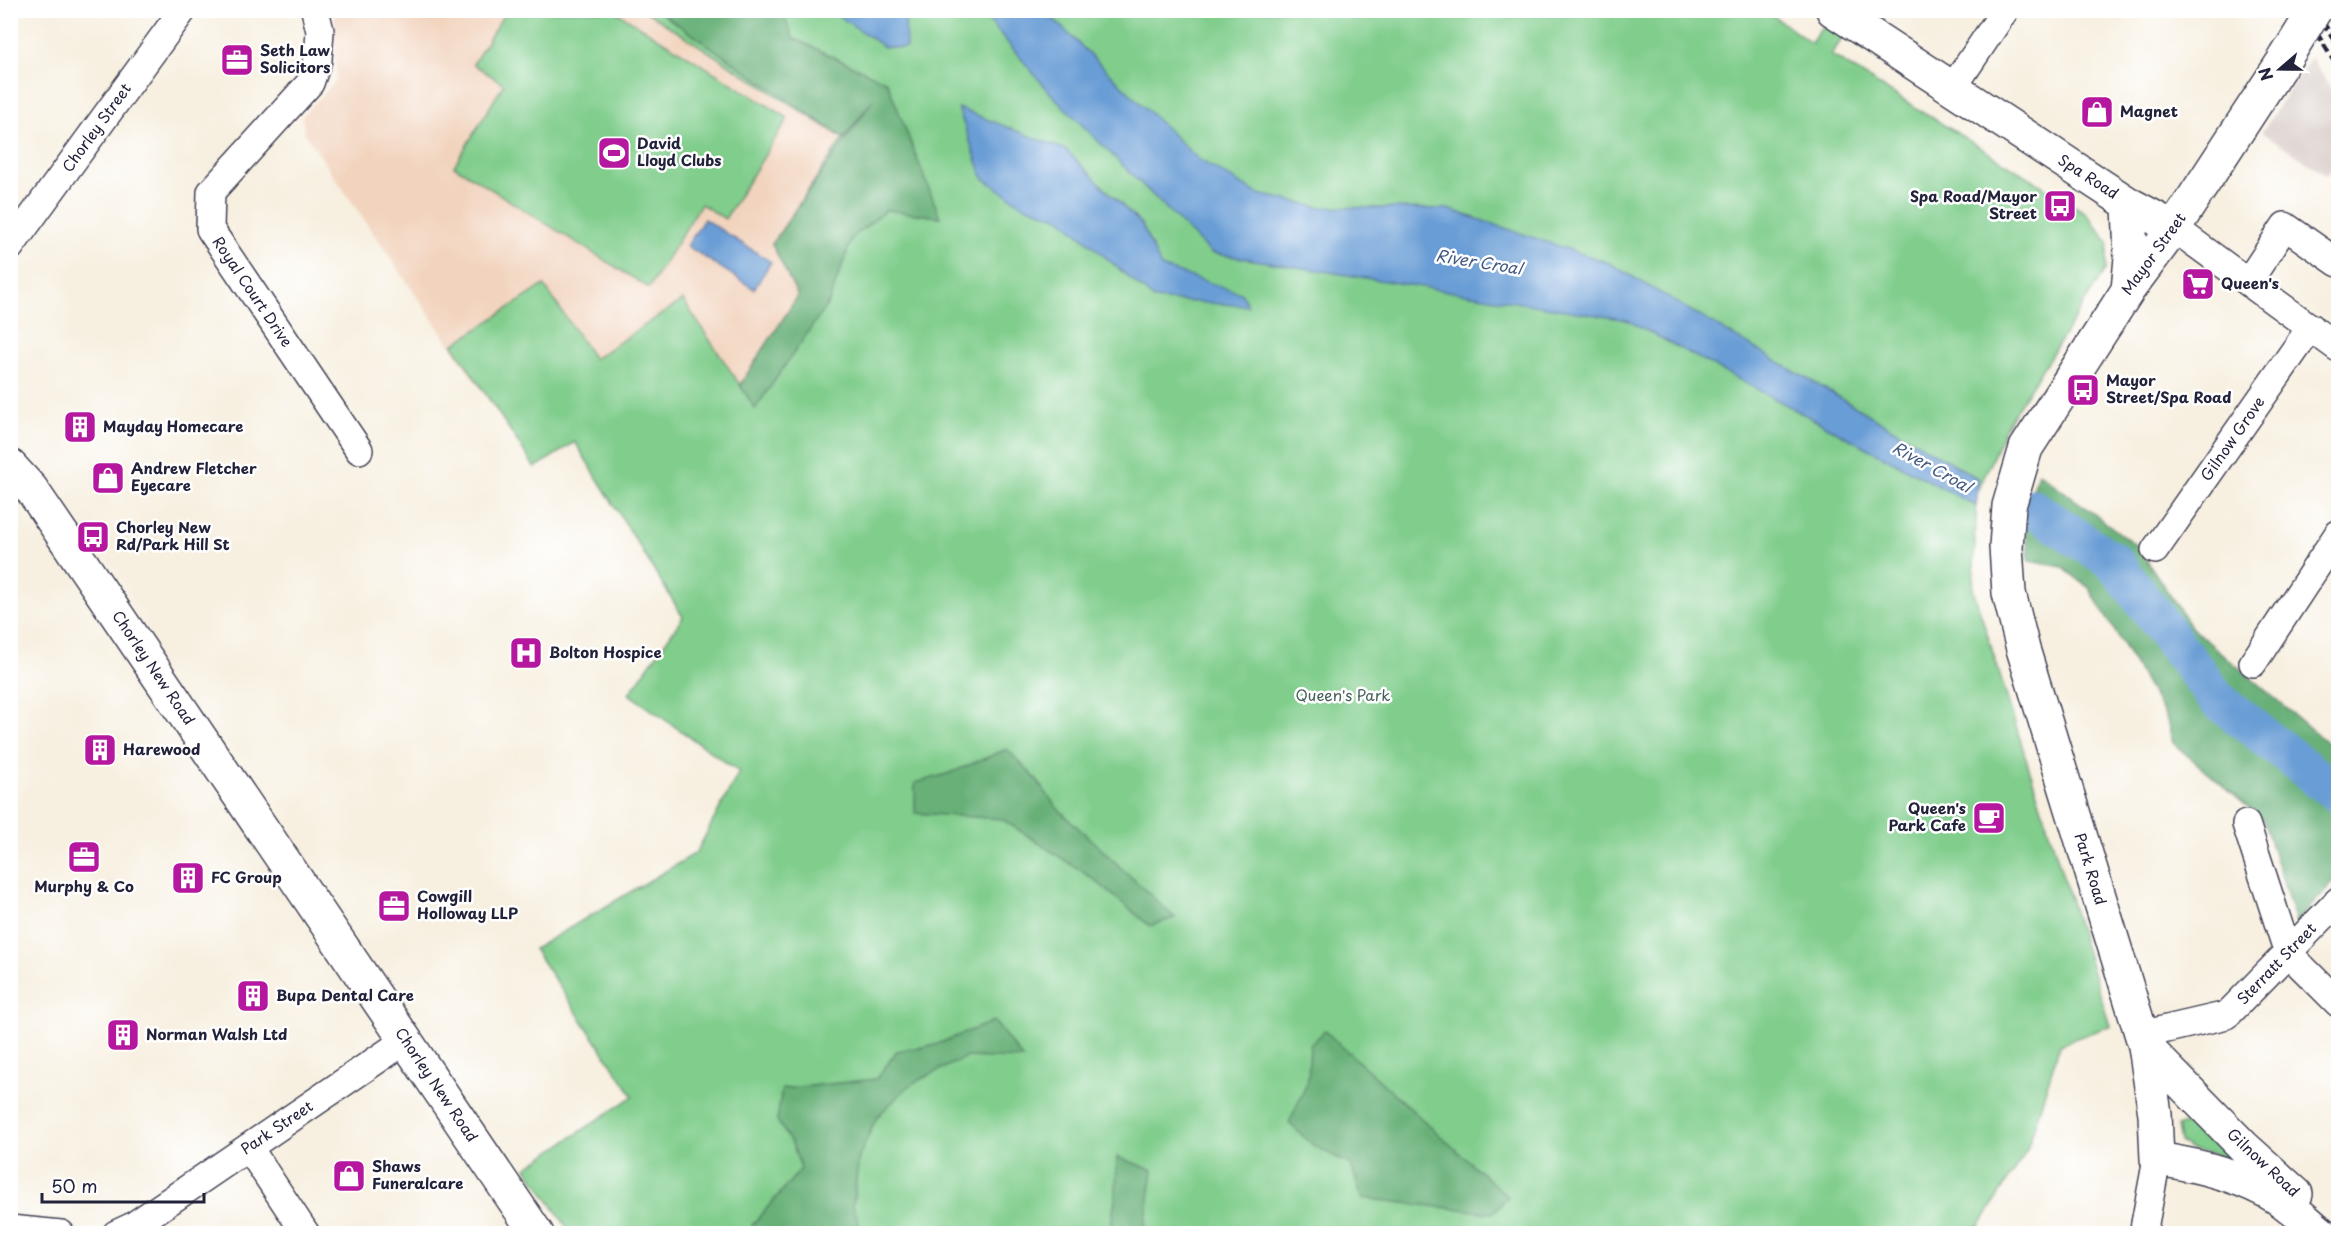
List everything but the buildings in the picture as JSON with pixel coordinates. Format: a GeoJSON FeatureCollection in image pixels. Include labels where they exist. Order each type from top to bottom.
{"type":"FeatureCollection","features":[{"type":"Feature","properties":{"kind":"main road","name":"Spa Road"},"geometry":{"type":"LineString","coordinates":[[1833,10],[2129,204],[2174,228]]}},
{"type":"Feature","properties":{"kind":"main road","name":"Mayor Street"},"geometry":{"type":"LineString","coordinates":[[2009,506],[2026,448],[2128,290],[2174,228],[2315,10]]}},
{"type":"Feature","properties":{"kind":"main road"},"geometry":{"type":"LineString","coordinates":[[2128,290],[2131,258],[2129,204]]}},
{"type":"Feature","properties":{"kind":"main road","name":"Chorley New Road"},"geometry":{"type":"LineString","coordinates":[[10,443],[32,490]]}},
{"type":"Feature","properties":{"kind":"main road","name":"Chorley New Road"},"geometry":{"type":"LineString","coordinates":[[10,466],[32,490],[537,1233]]}},
{"type":"Feature","properties":{"kind":"main road","name":"Park Road"},"geometry":{"type":"LineString","coordinates":[[2009,506],[2006,547],[2009,593],[2023,649],[2143,1040],[2155,1114],[2157,1159]]}},
{"type":"Feature","properties":{"kind":"main road","name":"Gilnow Road"},"geometry":{"type":"LineString","coordinates":[[2143,1040],[2244,1147],[2337,1233]]}},
{"type":"Feature","properties":{"kind":"main road"},"geometry":{"type":"LineString","coordinates":[[2155,1114],[2163,1104],[2191,1092]]}},
{"type":"Feature","properties":{"kind":"main road","name":"Gilnow Road"},"geometry":{"type":"LineString","coordinates":[[2157,1159],[2182,1163],[2247,1182],[2280,1199],[2322,1233]]}},
{"type":"Feature","properties":{"kind":"street","name":"Chorley Street"},"geometry":{"type":"LineString","coordinates":[[10,247],[183,10]]}},
{"type":"Feature","properties":{"kind":"street","name":"Royal Court Drive"},"geometry":{"type":"LineString","coordinates":[[315,10],[320,41],[318,60],[310,83],[211,192],[210,229],[358,450]]}},
{"type":"Feature","properties":{"kind":"street"},"geometry":{"type":"LineString","coordinates":[[1952,89],[2006,10]]}},
{"type":"Feature","properties":{"kind":"street"},"geometry":{"type":"LineString","coordinates":[[2248,282],[2285,225],[2338,262]]}},
{"type":"Feature","properties":{"kind":"street","name":"Spa Road"},"geometry":{"type":"LineString","coordinates":[[2174,228],[2338,348]]}},
{"type":"Feature","properties":{"kind":"street","name":"Gilnow Grove"},"geometry":{"type":"LineString","coordinates":[[2155,550],[2311,327]]}},
{"type":"Feature","properties":{"kind":"street"},"geometry":{"type":"LineString","coordinates":[[2253,663],[2338,534]]}},
{"type":"Feature","properties":{"kind":"street"},"geometry":{"type":"LineString","coordinates":[[2246,824],[2288,953],[2338,1003]]}},
{"type":"Feature","properties":{"kind":"street","name":"Sterratt Street"},"geometry":{"type":"LineString","coordinates":[[2143,1040],[2227,1015],[2338,901]]}},
{"type":"Feature","properties":{"kind":"street","name":"Park Street"},"geometry":{"type":"LineString","coordinates":[[116,1233],[133,1226],[406,1040]]}},
{"type":"Feature","properties":{"kind":"street"},"geometry":{"type":"LineString","coordinates":[[249,1148],[306,1233]]}},
{"type":"Feature","properties":{"kind":"street","name":"Park Road"},"geometry":{"type":"LineString","coordinates":[[2143,1233],[2157,1159]]}},
{"type":"Feature","properties":{"kind":"street"},"geometry":{"type":"LineString","coordinates":[[10,1229],[61,1233]]}},
{"type":"Feature","properties":{"kind":"shaded area"},"geometry":{"type":"Polygon","coordinates":[[[645,10],[844,138],[772,244],[798,296],[740,385],[627,406],[535,468],[305,134],[302,116],[336,81],[334,11],[645,10]]]}},
{"type":"Feature","properties":{"kind":"shaded area"},"geometry":{"type":"Polygon","coordinates":[[[2311,57],[2338,100],[2338,159],[2327,176],[2262,132],[2311,57]]]}},
{"type":"Feature","properties":{"kind":"green space","name":"Queen's Park"},"geometry":{"type":"Polygon","coordinates":[[[1765,10],[1811,43],[1833,11],[1853,23],[1831,55],[2086,213],[2108,242],[2106,269],[2007,424],[1977,494],[1973,589],[2110,1026],[2060,1044],[2027,1150],[1975,1233],[571,1233],[526,1168],[633,1096],[534,949],[696,853],[739,772],[629,694],[683,617],[575,442],[535,468],[453,345],[544,285],[594,359],[683,300],[740,385],[798,296],[772,244],[843,138],[645,11],[1765,10]]]}},
{"type":"Feature","properties":{"kind":"green space","name":"David Lloyd Clubs"},"geometry":{"type":"Polygon","coordinates":[[[506,11],[615,11],[788,118],[725,219],[701,204],[649,288],[454,166],[504,84],[473,64],[506,11]]]}},
{"type":"Feature","properties":{"kind":"green space"},"geometry":{"type":"Polygon","coordinates":[[[658,11],[782,11],[793,38],[887,82],[940,217],[886,210],[852,238],[829,302],[755,409],[740,385],[798,296],[772,244],[873,100],[844,138],[658,11]]]}},
{"type":"Feature","properties":{"kind":"green space"},"geometry":{"type":"Polygon","coordinates":[[[2038,472],[2137,546],[2192,628],[2338,752],[2338,878],[2296,922],[2263,820],[2173,743],[2166,717],[2089,588],[2062,567],[2029,561],[2025,517],[2038,472]]]}},
{"type":"Feature","properties":{"kind":"green space"},"geometry":{"type":"Polygon","coordinates":[[[1007,749],[1036,779],[1057,808],[1175,918],[1150,926],[1092,878],[1002,819],[915,813],[915,783],[950,773],[1007,749]]]}},
{"type":"Feature","properties":{"kind":"green space"},"geometry":{"type":"Polygon","coordinates":[[[994,1021],[1023,1059],[966,1057],[911,1084],[877,1117],[859,1157],[853,1205],[862,1233],[750,1233],[753,1224],[801,1169],[793,1146],[777,1120],[782,1089],[876,1079],[897,1051],[935,1045],[994,1021]]]}},
{"type":"Feature","properties":{"kind":"green space"},"geometry":{"type":"Polygon","coordinates":[[[1325,1031],[1508,1197],[1492,1213],[1362,1198],[1351,1165],[1313,1145],[1289,1123],[1308,1081],[1310,1045],[1325,1031]]]}},
{"type":"Feature","properties":{"kind":"green space"},"geometry":{"type":"Polygon","coordinates":[[[2193,1122],[2227,1149],[2229,1157],[2191,1150],[2180,1142],[2177,1126],[2193,1122]]]}},
{"type":"Feature","properties":{"kind":"green space"},"geometry":{"type":"Polygon","coordinates":[[[1117,1157],[1153,1170],[1144,1233],[1110,1233],[1116,1192],[1117,1157]]]}},
{"type":"Feature","properties":{"kind":"water"},"geometry":{"type":"Polygon","coordinates":[[[832,11],[905,11],[906,48],[884,47],[832,11]]]}},
{"type":"Feature","properties":{"kind":"water"},"geometry":{"type":"Polygon","coordinates":[[[981,11],[1045,11],[1198,159],[1258,194],[1319,207],[1448,209],[1609,263],[1979,479],[1976,506],[1627,320],[1211,253],[1051,94],[981,11]]]}},
{"type":"Feature","properties":{"kind":"water"},"geometry":{"type":"Polygon","coordinates":[[[958,108],[1066,150],[1142,225],[1161,267],[1241,293],[1248,306],[1154,299],[1060,218],[1024,206],[983,178],[958,108]]]}},
{"type":"Feature","properties":{"kind":"water"},"geometry":{"type":"Polygon","coordinates":[[[704,219],[771,262],[754,289],[687,246],[704,219]]]}},
{"type":"Feature","properties":{"kind":"waterway","name":"River Croal"},"geometry":{"type":"LineString","coordinates":[[2032,508],[2114,562],[2218,700],[2338,794]]}},
{"type":"Feature","properties":{"kind":"railway"},"geometry":{"type":"LineString","coordinates":[[2303,10],[2338,68]]}},
{"type":"Feature","properties":{"kind":"railway"},"geometry":{"type":"LineString","coordinates":[[2316,10],[2338,47]]}},
{"type":"Feature","properties":{"kind":"place","name":"Seth Law Solicitors"},"geometry":{"type":"Point","coordinates":[237,60]}},
{"type":"Feature","properties":{"kind":"place","name":"Magnet"},"geometry":{"type":"Point","coordinates":[2097,112]}},
{"type":"Feature","properties":{"kind":"place","name":"David Lloyd Clubs"},"geometry":{"type":"Point","coordinates":[614,153]}},
{"type":"Feature","properties":{"kind":"place","name":"Spa Road/Mayor Street"},"geometry":{"type":"Point","coordinates":[2060,206]}},
{"type":"Feature","properties":{"kind":"place","name":"Queen's"},"geometry":{"type":"Point","coordinates":[2198,284]}},
{"type":"Feature","properties":{"kind":"place","name":"Mayor Street/Spa Road"},"geometry":{"type":"Point","coordinates":[2083,390]}},
{"type":"Feature","properties":{"kind":"place","name":"Mayday Homecare"},"geometry":{"type":"Point","coordinates":[80,427]}},
{"type":"Feature","properties":{"kind":"place","name":"Andrew Fletcher Eyecare"},"geometry":{"type":"Point","coordinates":[108,478]}},
{"type":"Feature","properties":{"kind":"place","name":"Chorley New Rd/Park Hill St"},"geometry":{"type":"Point","coordinates":[93,537]}},
{"type":"Feature","properties":{"kind":"place","name":"Bolton Hospice"},"geometry":{"type":"Point","coordinates":[526,653]}},
{"type":"Feature","properties":{"kind":"place","name":"Harewood"},"geometry":{"type":"Point","coordinates":[100,750]}},
{"type":"Feature","properties":{"kind":"place","name":"Queen's Park Cafe"},"geometry":{"type":"Point","coordinates":[1989,818]}},
{"type":"Feature","properties":{"kind":"place","name":"Murphy & Co"},"geometry":{"type":"Point","coordinates":[84,857]}},
{"type":"Feature","properties":{"kind":"place","name":"FC Group"},"geometry":{"type":"Point","coordinates":[188,878]}},
{"type":"Feature","properties":{"kind":"place","name":"Cowgill Holloway LLP"},"geometry":{"type":"Point","coordinates":[394,906]}},
{"type":"Feature","properties":{"kind":"place","name":"Bupa Dental Care"},"geometry":{"type":"Point","coordinates":[253,996]}},
{"type":"Feature","properties":{"kind":"place","name":"Norman Walsh Ltd"},"geometry":{"type":"Point","coordinates":[123,1035]}},
{"type":"Feature","properties":{"kind":"place","name":"Shaws Funeralcare"},"geometry":{"type":"Point","coordinates":[349,1176]}}]}
